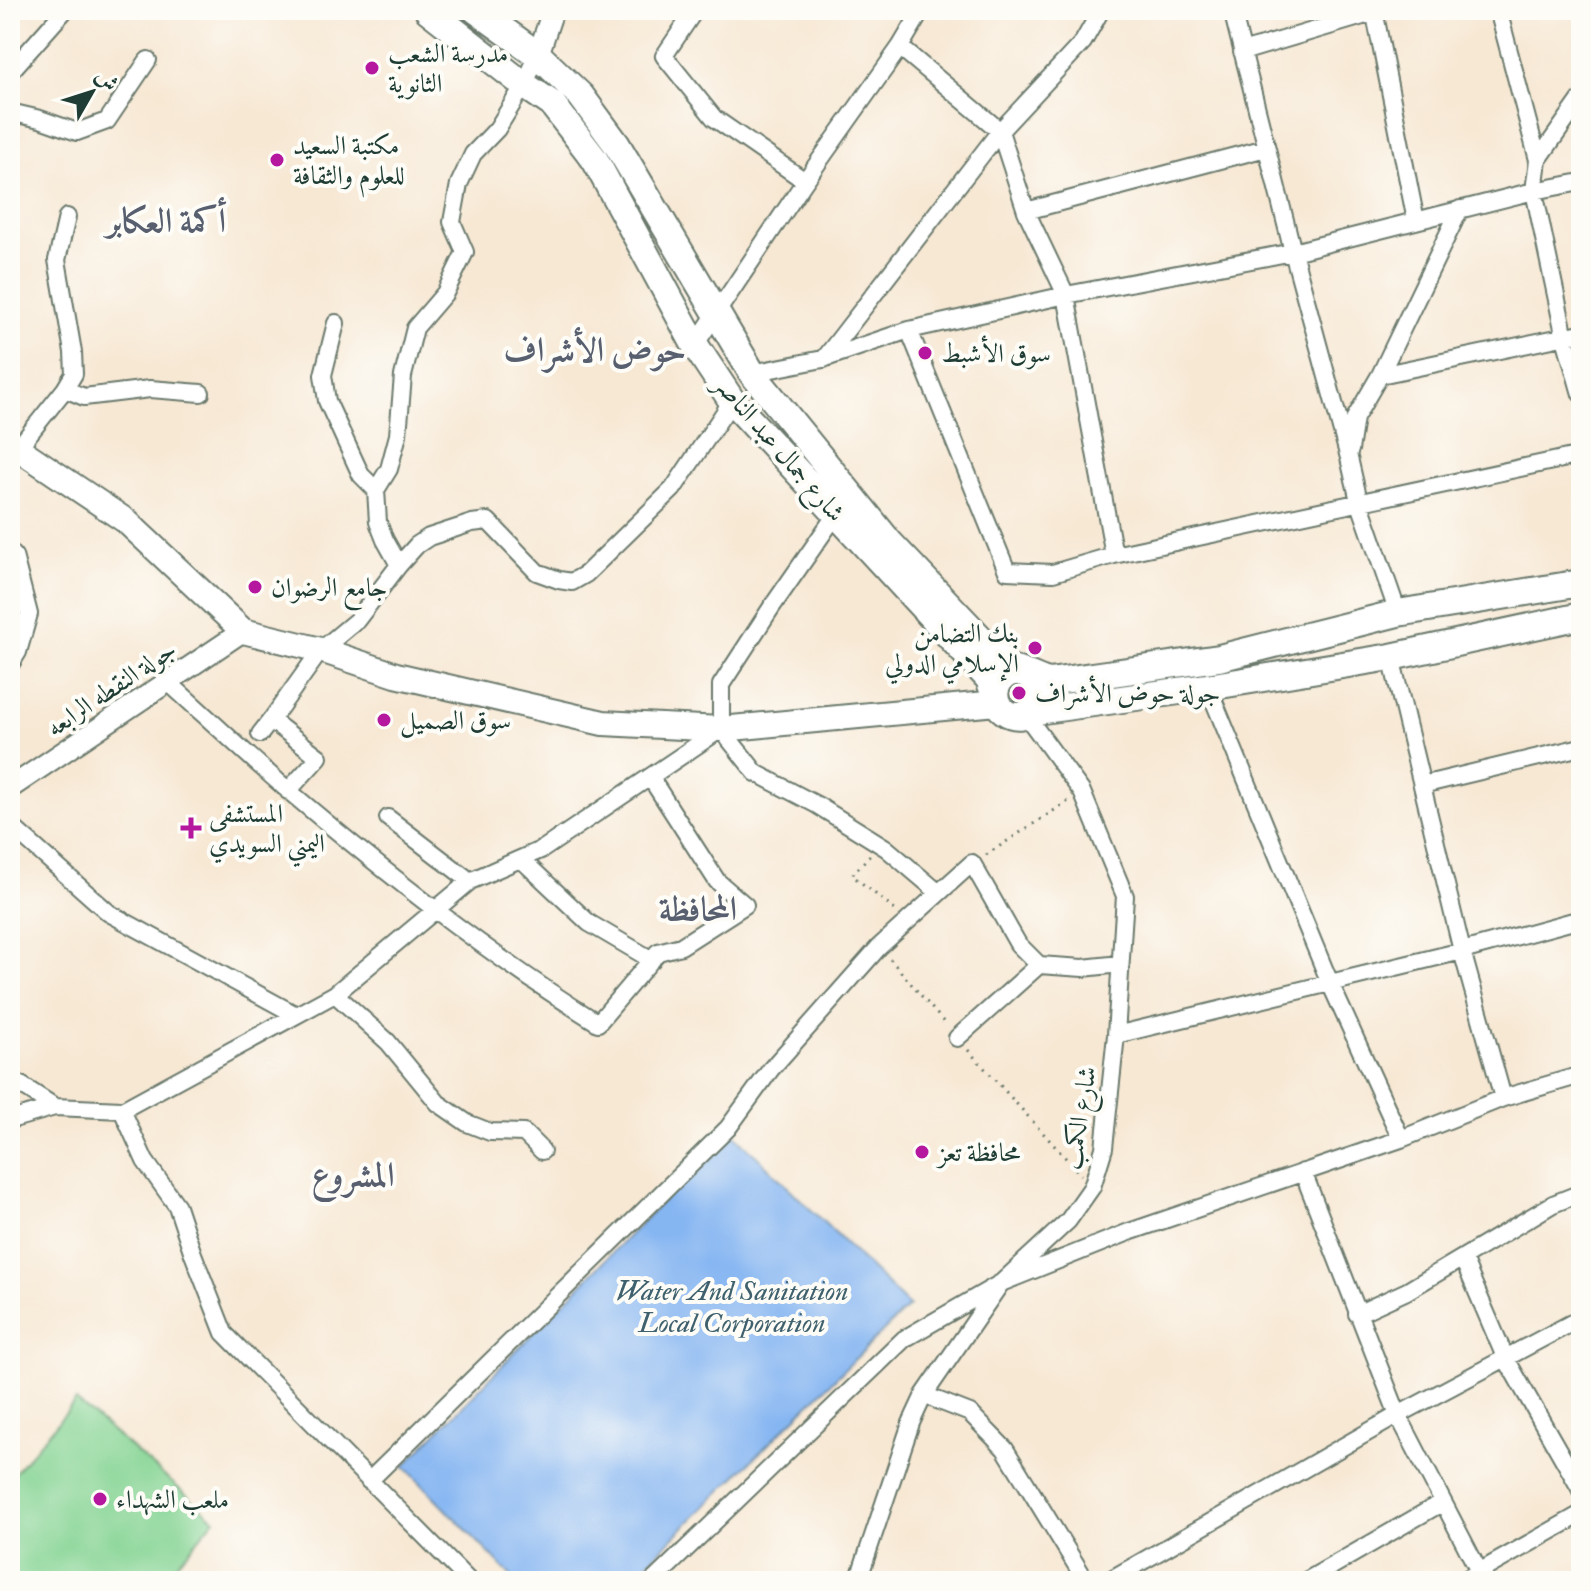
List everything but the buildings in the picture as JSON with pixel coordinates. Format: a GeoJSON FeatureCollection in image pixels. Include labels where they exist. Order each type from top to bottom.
{"type":"FeatureCollection","features":[{"type":"Feature","properties":{"kind":"main road","name":"شارع جمال عبد الناصر"},"geometry":{"type":"LineString","coordinates":[[428,10],[552,104],[595,160],[695,345],[732,401],[989,679],[996,700]]}},
{"type":"Feature","properties":{"kind":"main road","name":"شارع جمال عبد الناصر"},"geometry":{"type":"LineString","coordinates":[[476,10],[538,55],[581,96],[617,145],[752,373],[889,542],[1005,664],[1026,674]]}},
{"type":"Feature","properties":{"kind":"main road"},"geometry":{"type":"LineString","coordinates":[[14,446],[126,521],[243,631],[321,650],[396,675],[603,723],[721,729],[996,700]]}},
{"type":"Feature","properties":{"kind":"main road"},"geometry":{"type":"LineString","coordinates":[[1581,583],[1398,613],[1219,658],[1049,682],[1026,674],[1008,673],[998,682],[996,700],[1008,714],[1015,716],[1391,657],[1581,616]]}},
{"type":"Feature","properties":{"kind":"main road"},"geometry":{"type":"LineString","coordinates":[[1026,674],[1038,686],[1039,693],[1035,707],[1027,713]]}},
{"type":"Feature","properties":{"kind":"street"},"geometry":{"type":"LineString","coordinates":[[10,72],[65,10]]}},
{"type":"Feature","properties":{"kind":"street"},"geometry":{"type":"LineString","coordinates":[[399,565],[378,522],[376,490],[389,469],[398,435],[403,376],[415,328],[445,293],[465,252],[452,222],[459,184],[473,154],[497,129],[524,85],[553,10]]}},
{"type":"Feature","properties":{"kind":"street"},"geometry":{"type":"LineString","coordinates":[[695,10],[664,56],[714,118],[805,181]]}},
{"type":"Feature","properties":{"kind":"street"},"geometry":{"type":"LineString","coordinates":[[695,345],[900,47],[922,10]]}},
{"type":"Feature","properties":{"kind":"street"},"geometry":{"type":"LineString","coordinates":[[823,359],[1000,131],[1083,42],[1101,10]]}},
{"type":"Feature","properties":{"kind":"street"},"geometry":{"type":"LineString","coordinates":[[1232,10],[1359,501],[1398,613]]}},
{"type":"Feature","properties":{"kind":"street"},"geometry":{"type":"LineString","coordinates":[[1498,10],[1538,160],[1534,191],[1573,335],[1581,394]]}},
{"type":"Feature","properties":{"kind":"street"},"geometry":{"type":"LineString","coordinates":[[1242,52],[1378,11],[1416,221]]}},
{"type":"Feature","properties":{"kind":"street"},"geometry":{"type":"LineString","coordinates":[[900,47],[1000,131],[1026,211],[1066,295],[1114,555]]}},
{"type":"Feature","properties":{"kind":"street"},"geometry":{"type":"LineString","coordinates":[[10,112],[77,132],[107,121],[148,60]]}},
{"type":"Feature","properties":{"kind":"street"},"geometry":{"type":"LineString","coordinates":[[1538,160],[1581,99]]}},
{"type":"Feature","properties":{"kind":"street"},"geometry":{"type":"LineString","coordinates":[[1026,211],[1266,148]]}},
{"type":"Feature","properties":{"kind":"street"},"geometry":{"type":"LineString","coordinates":[[752,373],[823,359],[909,330],[1066,295],[1293,252],[1581,182]]}},
{"type":"Feature","properties":{"kind":"street"},"geometry":{"type":"LineString","coordinates":[[1349,458],[1355,418],[1380,375],[1460,209]]}},
{"type":"Feature","properties":{"kind":"street"},"geometry":{"type":"LineString","coordinates":[[14,446],[65,389],[74,374],[57,260],[67,217]]}},
{"type":"Feature","properties":{"kind":"street"},"geometry":{"type":"LineString","coordinates":[[336,323],[323,375],[327,401],[361,475],[376,490]]}},
{"type":"Feature","properties":{"kind":"street"},"geometry":{"type":"LineString","coordinates":[[909,330],[1007,571],[1053,573],[1114,555],[1581,455]]}},
{"type":"Feature","properties":{"kind":"street"},"geometry":{"type":"LineString","coordinates":[[1380,375],[1573,335]]}},
{"type":"Feature","properties":{"kind":"street"},"geometry":{"type":"LineString","coordinates":[[65,389],[84,397],[150,389],[201,393]]}},
{"type":"Feature","properties":{"kind":"street"},"geometry":{"type":"LineString","coordinates":[[260,734],[321,650],[357,620],[417,545],[429,537],[488,521],[537,572],[572,582],[586,574],[673,489],[732,401]]}},
{"type":"Feature","properties":{"kind":"street"},"geometry":{"type":"LineString","coordinates":[[837,513],[721,685],[721,729],[756,773],[817,805],[880,844],[939,893]]}},
{"type":"Feature","properties":{"kind":"street"},"geometry":{"type":"LineString","coordinates":[[10,551],[29,614],[18,652],[10,665]]}},
{"type":"Feature","properties":{"kind":"street","name":"جولة النقطه الرابعه"},"geometry":{"type":"LineString","coordinates":[[10,788],[243,631]]}},
{"type":"Feature","properties":{"kind":"street"},"geometry":{"type":"LineString","coordinates":[[1391,657],[1462,951],[1503,1098]]}},
{"type":"Feature","properties":{"kind":"street"},"geometry":{"type":"LineString","coordinates":[[167,681],[288,791],[434,910],[547,992],[598,1023],[658,952],[681,946],[745,905],[717,881],[650,777]]}},
{"type":"Feature","properties":{"kind":"street"},"geometry":{"type":"LineString","coordinates":[[1208,687],[1330,983],[1401,1139]]}},
{"type":"Feature","properties":{"kind":"street","name":"شارع الكمب"},"geometry":{"type":"LineString","coordinates":[[858,1581],[911,1423],[924,1395],[1001,1283],[1068,1221],[1092,1187],[1104,1148],[1116,1035],[1125,896],[1082,792],[1027,713]]}},
{"type":"Feature","properties":{"kind":"street"},"geometry":{"type":"LineString","coordinates":[[271,720],[319,757],[288,791]]}},
{"type":"Feature","properties":{"kind":"street"},"geometry":{"type":"LineString","coordinates":[[10,1120],[55,1107],[122,1110],[335,994],[470,881],[543,849],[721,729]]}},
{"type":"Feature","properties":{"kind":"street"},"geometry":{"type":"LineString","coordinates":[[1422,785],[1581,747]]}},
{"type":"Feature","properties":{"kind":"street"},"geometry":{"type":"LineString","coordinates":[[388,818],[470,881]]}},
{"type":"Feature","properties":{"kind":"street"},"geometry":{"type":"LineString","coordinates":[[10,825],[109,913],[296,1015]]}},
{"type":"Feature","properties":{"kind":"street"},"geometry":{"type":"LineString","coordinates":[[521,859],[589,923],[652,960]]}},
{"type":"Feature","properties":{"kind":"street"},"geometry":{"type":"LineString","coordinates":[[369,1481],[728,1128],[771,1069],[879,947],[972,863],[1018,944],[1039,965],[1083,968],[1120,964]]}},
{"type":"Feature","properties":{"kind":"street"},"geometry":{"type":"LineString","coordinates":[[1116,1035],[1581,919]]}},
{"type":"Feature","properties":{"kind":"street"},"geometry":{"type":"LineString","coordinates":[[957,1038],[1039,965]]}},
{"type":"Feature","properties":{"kind":"street"},"geometry":{"type":"LineString","coordinates":[[335,994],[388,1042],[438,1103],[467,1123],[490,1132],[524,1133],[542,1151]]}},
{"type":"Feature","properties":{"kind":"street"},"geometry":{"type":"LineString","coordinates":[[653,1581],[904,1339],[1001,1283],[1129,1232],[1401,1139],[1503,1098],[1581,1075]]}},
{"type":"Feature","properties":{"kind":"street"},"geometry":{"type":"LineString","coordinates":[[10,1078],[55,1107]]}},
{"type":"Feature","properties":{"kind":"street"},"geometry":{"type":"LineString","coordinates":[[122,1110],[145,1161],[177,1206],[224,1333],[469,1581]]}},
{"type":"Feature","properties":{"kind":"street"},"geometry":{"type":"LineString","coordinates":[[1303,1172],[1398,1415],[1482,1577]]}},
{"type":"Feature","properties":{"kind":"street"},"geometry":{"type":"LineString","coordinates":[[1357,1314],[1407,1291],[1553,1204],[1581,1193]]}},
{"type":"Feature","properties":{"kind":"street"},"geometry":{"type":"LineString","coordinates":[[1463,1259],[1505,1357],[1581,1490]]}},
{"type":"Feature","properties":{"kind":"street"},"geometry":{"type":"LineString","coordinates":[[1108,1581],[1398,1415],[1581,1318]]}},
{"type":"Feature","properties":{"kind":"street"},"geometry":{"type":"LineString","coordinates":[[924,1395],[970,1413],[1005,1449],[1086,1581]]}},
{"type":"Feature","properties":{"kind":"street"},"geometry":{"type":"LineString","coordinates":[[1306,1581],[1443,1502]]}},
{"type":"Feature","properties":{"kind":"street"},"geometry":{"type":"LineString","coordinates":[[1463,1581],[1482,1577],[1581,1514]]}},
{"type":"Feature","properties":{"kind":"path"},"geometry":{"type":"LineString","coordinates":[[972,863],[1082,792]]}},
{"type":"Feature","properties":{"kind":"path"},"geometry":{"type":"LineString","coordinates":[[880,844],[852,875],[909,921]]}},
{"type":"Feature","properties":{"kind":"path"},"geometry":{"type":"LineString","coordinates":[[879,947],[1092,1187]]}},
{"type":"Feature","properties":{"kind":"green space","name":"ملعب الشهداء"},"geometry":{"type":"Polygon","coordinates":[[[76,1401],[215,1519],[163,1581],[10,1581],[10,1478],[76,1401]]]}},
{"type":"Feature","properties":{"kind":"water","name":"Water And Sanitation Local Corporation"},"geometry":{"type":"Polygon","coordinates":[[[731,1131],[909,1306],[629,1581],[516,1581],[404,1466],[731,1131]]]}},
{"type":"Feature","properties":{"kind":"place","name":"مدرسة الشعب الثانوية"},"geometry":{"type":"Point","coordinates":[372,68]}},
{"type":"Feature","properties":{"kind":"place","name":"مكتبة السعيد للعلوم والثقافة"},"geometry":{"type":"Point","coordinates":[277,160]}},
{"type":"Feature","properties":{"kind":"place","name":"سوق الأشبط"},"geometry":{"type":"Point","coordinates":[925,353]}},
{"type":"Feature","properties":{"kind":"place","name":"جامع الرضوان"},"geometry":{"type":"Point","coordinates":[255,587]}},
{"type":"Feature","properties":{"kind":"place","name":"بنك التضامن الإسلامي الدولي"},"geometry":{"type":"Point","coordinates":[1035,648]}},
{"type":"Feature","properties":{"kind":"place","name":"جولة حوض الأشراف"},"geometry":{"type":"Point","coordinates":[1019,693]}},
{"type":"Feature","properties":{"kind":"place","name":"سوق الصميل"},"geometry":{"type":"Point","coordinates":[384,720]}},
{"type":"Feature","properties":{"kind":"place","name":"المستشفى اليمني السويدي"},"geometry":{"type":"Point","coordinates":[191,828]}},
{"type":"Feature","properties":{"kind":"place","name":"محافظة تعز"},"geometry":{"type":"Point","coordinates":[922,1152]}},
{"type":"Feature","properties":{"kind":"place","name":"ملعب الشهداء"},"geometry":{"type":"Point","coordinates":[100,1499]}},
{"type":"Feature","properties":{"kind":"district","name":"أكمة العكابر"},"geometry":{"type":"Point","coordinates":[166,220]}},
{"type":"Feature","properties":{"kind":"district","name":"حوض الأشراف"},"geometry":{"type":"Point","coordinates":[595,349]}},
{"type":"Feature","properties":{"kind":"district","name":"المحافظة"},"geometry":{"type":"Point","coordinates":[698,908]}},
{"type":"Feature","properties":{"kind":"district","name":"المشروع"},"geometry":{"type":"Point","coordinates":[353,1174]}}]}
